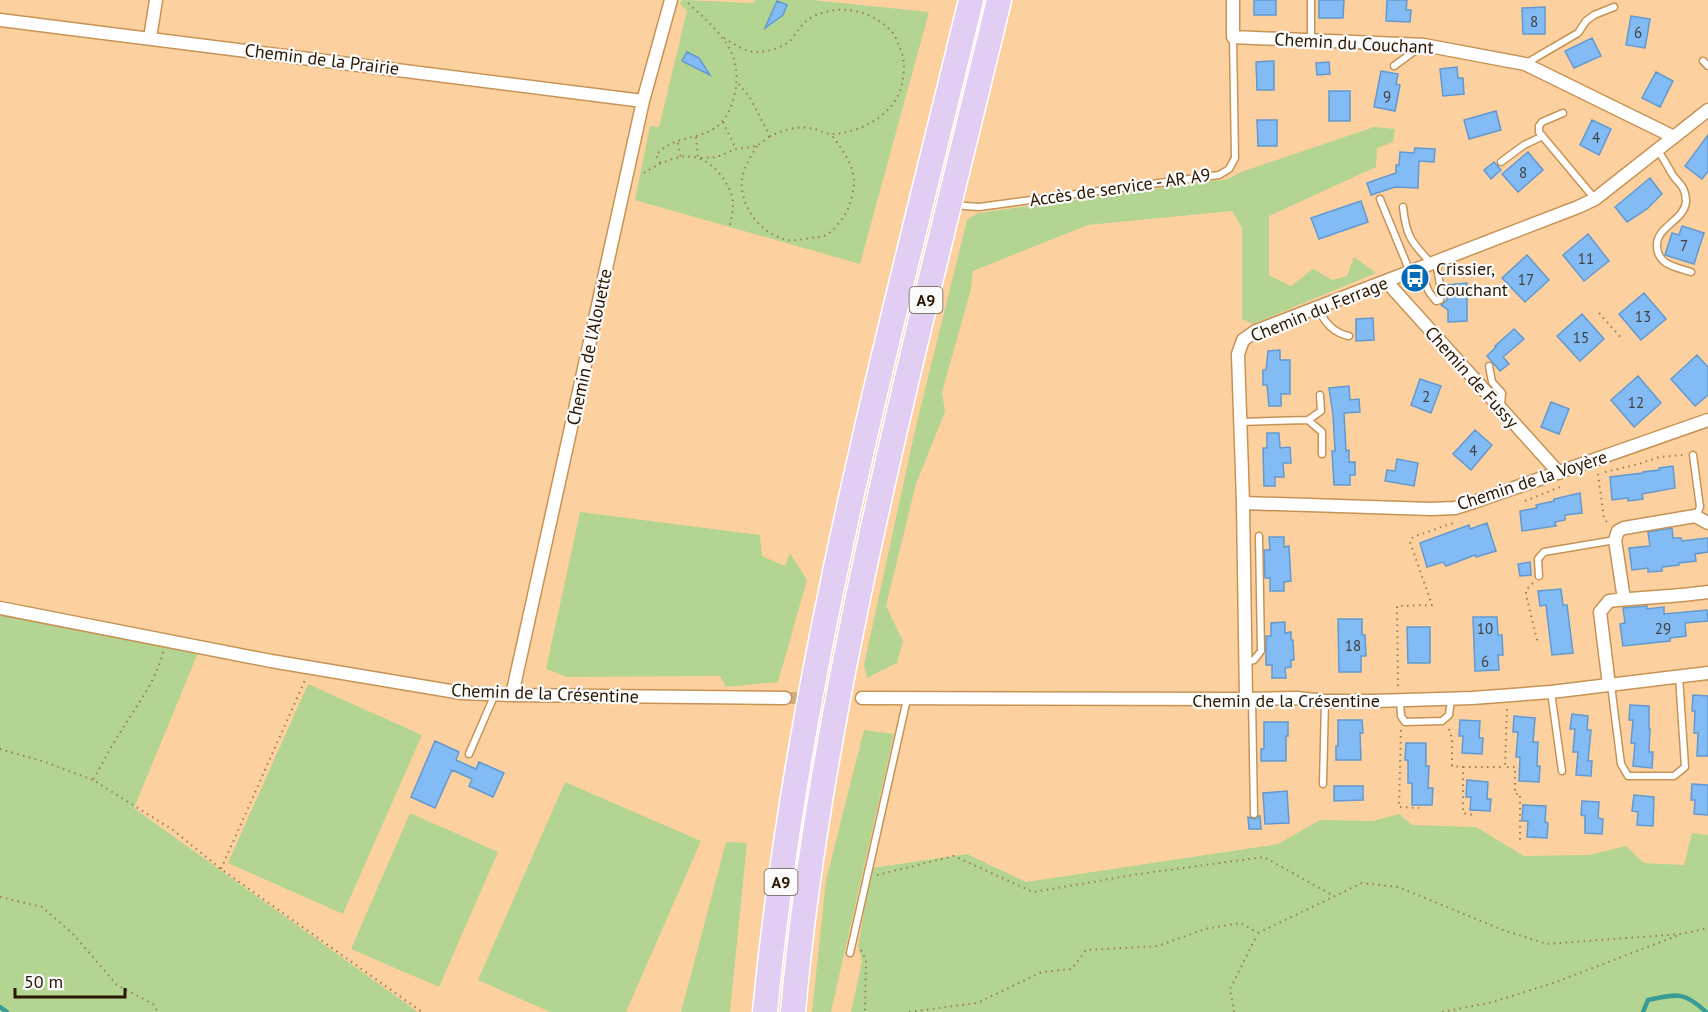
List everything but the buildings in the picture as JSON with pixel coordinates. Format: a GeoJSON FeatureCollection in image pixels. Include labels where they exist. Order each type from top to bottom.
{"type":"FeatureCollection","features":[{"type":"Feature","properties":{"kind":"highway","name":"A9"},"geometry":{"type":"LineString","coordinates":[[765,1012],[787,836],[830,596],[883,359],[970,0]]}},
{"type":"Feature","properties":{"kind":"highway","name":"A9"},"geometry":{"type":"LineString","coordinates":[[793,1012],[814,840],[841,681],[892,443],[999,0]]}},
{"type":"Feature","properties":{"kind":"street"},"geometry":{"type":"LineString","coordinates":[[150,38],[156,0]]}},
{"type":"Feature","properties":{"kind":"street","name":"Chemin de l'Alouette"},"geometry":{"type":"LineString","coordinates":[[512,695],[644,101],[670,0]]}},
{"type":"Feature","properties":{"kind":"street"},"geometry":{"type":"LineString","coordinates":[[1233,0],[1233,37]]}},
{"type":"Feature","properties":{"kind":"street","name":"Chemin de la Prairie"},"geometry":{"type":"LineString","coordinates":[[0,20],[644,101]]}},
{"type":"Feature","properties":{"kind":"street","name":"Chemin du Couchant"},"geometry":{"type":"LineString","coordinates":[[1233,37],[1424,45],[1525,64],[1674,136]]}},
{"type":"Feature","properties":{"kind":"street","name":"Chemin du Ferrage"},"geometry":{"type":"LineString","coordinates":[[1249,699],[1245,662],[1238,354],[1243,340],[1256,331],[1595,199],[1708,110]]}},
{"type":"Feature","properties":{"kind":"street","name":"Chemin de Fussy"},"geometry":{"type":"LineString","coordinates":[[1386,281],[1559,473]]}},
{"type":"Feature","properties":{"kind":"street","name":"Chemin de la Voyère"},"geometry":{"type":"LineString","coordinates":[[1243,503],[1455,508],[1708,420]]}},
{"type":"Feature","properties":{"kind":"street"},"geometry":{"type":"LineString","coordinates":[[1624,599],[1617,535],[1624,528],[1695,516],[1708,523]]}},
{"type":"Feature","properties":{"kind":"street"},"geometry":{"type":"LineString","coordinates":[[1610,685],[1600,612],[1609,601],[1708,592]]}},
{"type":"Feature","properties":{"kind":"street","name":"Chemin de la Crésentine"},"geometry":{"type":"LineString","coordinates":[[0,608],[270,661],[462,693],[785,698]]}},
{"type":"Feature","properties":{"kind":"street","name":"Chemin de la Crésentine"},"geometry":{"type":"LineString","coordinates":[[862,698],[1297,698],[1325,701],[1451,699],[1551,692],[1708,673]]}},
{"type":"Feature","properties":{"kind":"lane"},"geometry":{"type":"LineString","coordinates":[[1311,0],[1311,41]]}},
{"type":"Feature","properties":{"kind":"lane"},"geometry":{"type":"LineString","coordinates":[[1525,64],[1578,33],[1586,21],[1594,15],[1614,7]]}},
{"type":"Feature","properties":{"kind":"lane","name":"Accès de service - AR A9"},"geometry":{"type":"LineString","coordinates":[[949,205],[979,207],[1219,175],[1229,169],[1235,158],[1233,37]]}},
{"type":"Feature","properties":{"kind":"lane"},"geometry":{"type":"LineString","coordinates":[[1394,66],[1424,45]]}},
{"type":"Feature","properties":{"kind":"lane"},"geometry":{"type":"LineString","coordinates":[[1563,113],[1542,122],[1539,132],[1595,199]]}},
{"type":"Feature","properties":{"kind":"lane"},"geometry":{"type":"LineString","coordinates":[[1501,162],[1524,145],[1543,136]]}},
{"type":"Feature","properties":{"kind":"lane"},"geometry":{"type":"LineString","coordinates":[[1657,150],[1684,189],[1686,200],[1684,210],[1660,234],[1656,242],[1657,253],[1667,264],[1691,272]]}},
{"type":"Feature","properties":{"kind":"lane"},"geometry":{"type":"LineString","coordinates":[[1380,199],[1415,270],[1436,301],[1440,300],[1441,291],[1434,263],[1414,245],[1405,227],[1403,207]]}},
{"type":"Feature","properties":{"kind":"lane"},"geometry":{"type":"LineString","coordinates":[[1318,308],[1321,316],[1332,329],[1349,336]]}},
{"type":"Feature","properties":{"kind":"lane"},"geometry":{"type":"LineString","coordinates":[[1489,366],[1492,382],[1502,393],[1501,409]]}},
{"type":"Feature","properties":{"kind":"lane"},"geometry":{"type":"LineString","coordinates":[[1240,422],[1308,420],[1321,411],[1320,395]]}},
{"type":"Feature","properties":{"kind":"lane"},"geometry":{"type":"LineString","coordinates":[[1308,420],[1322,432],[1322,454]]}},
{"type":"Feature","properties":{"kind":"lane"},"geometry":{"type":"LineString","coordinates":[[1694,454],[1700,507],[1695,516]]}},
{"type":"Feature","properties":{"kind":"lane"},"geometry":{"type":"LineString","coordinates":[[1539,576],[1538,559],[1544,552],[1617,535]]}},
{"type":"Feature","properties":{"kind":"lane"},"geometry":{"type":"LineString","coordinates":[[1245,662],[1254,660],[1261,651],[1259,536]]}},
{"type":"Feature","properties":{"kind":"lane"},"geometry":{"type":"LineString","coordinates":[[1610,685],[1621,764],[1629,776],[1674,776],[1685,767],[1679,676]]}},
{"type":"Feature","properties":{"kind":"lane"},"geometry":{"type":"LineString","coordinates":[[1551,692],[1562,771]]}},
{"type":"Feature","properties":{"kind":"lane"},"geometry":{"type":"LineString","coordinates":[[469,754],[495,694]]}},
{"type":"Feature","properties":{"kind":"lane"},"geometry":{"type":"LineString","coordinates":[[850,953],[907,699]]}},
{"type":"Feature","properties":{"kind":"lane"},"geometry":{"type":"LineString","coordinates":[[1249,699],[1254,814]]}},
{"type":"Feature","properties":{"kind":"lane"},"geometry":{"type":"LineString","coordinates":[[1399,700],[1401,716],[1405,722],[1442,721],[1449,715],[1451,699]]}},
{"type":"Feature","properties":{"kind":"lane"},"geometry":{"type":"LineString","coordinates":[[1323,784],[1325,701]]}},
{"type":"Feature","properties":{"kind":"path"},"geometry":{"type":"LineString","coordinates":[[685,0],[724,38],[743,49],[757,52],[775,49],[790,42],[798,28],[812,17],[833,10],[853,10],[876,18],[894,33],[903,53],[904,73],[899,93],[887,111],[868,125],[849,131],[831,134],[811,128],[793,128],[779,131],[757,146],[744,172],[742,188],[754,220],[769,233],[789,240],[825,236],[837,225],[849,208],[855,184],[853,168],[831,134]]}},
{"type":"Feature","properties":{"kind":"path"},"geometry":{"type":"LineString","coordinates":[[660,163],[656,154],[667,145],[714,129],[723,122],[731,107],[738,83],[734,58],[724,38]]}},
{"type":"Feature","properties":{"kind":"path"},"geometry":{"type":"LineString","coordinates":[[738,83],[750,98],[770,136]]}},
{"type":"Feature","properties":{"kind":"path"},"geometry":{"type":"LineString","coordinates":[[723,122],[736,149]]}},
{"type":"Feature","properties":{"kind":"path"},"geometry":{"type":"LineString","coordinates":[[696,136],[698,158]]}},
{"type":"Feature","properties":{"kind":"path"},"geometry":{"type":"LineString","coordinates":[[678,141],[681,158]]}},
{"type":"Feature","properties":{"kind":"path"},"geometry":{"type":"LineString","coordinates":[[644,173],[660,163],[681,158],[717,157],[736,149],[757,146]]}},
{"type":"Feature","properties":{"kind":"path"},"geometry":{"type":"LineString","coordinates":[[698,158],[718,171],[728,185],[734,204],[730,225]]}},
{"type":"Feature","properties":{"kind":"path"},"geometry":{"type":"LineString","coordinates":[[1599,313],[1623,340]]}},
{"type":"Feature","properties":{"kind":"path"},"geometry":{"type":"LineString","coordinates":[[1617,535],[1604,519],[1598,474],[1639,465],[1659,457],[1694,454]]}},
{"type":"Feature","properties":{"kind":"path"},"geometry":{"type":"LineString","coordinates":[[1524,501],[1561,487]]}},
{"type":"Feature","properties":{"kind":"path"},"geometry":{"type":"LineString","coordinates":[[1399,700],[1397,606],[1432,605],[1410,542],[1411,539],[1464,519]]}},
{"type":"Feature","properties":{"kind":"path"},"geometry":{"type":"LineString","coordinates":[[1538,644],[1526,590],[1539,576]]}},
{"type":"Feature","properties":{"kind":"path"},"geometry":{"type":"LineString","coordinates":[[93,780],[148,686],[161,660],[166,640]]}},
{"type":"Feature","properties":{"kind":"path"},"geometry":{"type":"LineString","coordinates":[[221,870],[310,667]]}},
{"type":"Feature","properties":{"kind":"path"},"geometry":{"type":"LineString","coordinates":[[1505,767],[1508,704]]}},
{"type":"Feature","properties":{"kind":"path"},"geometry":{"type":"LineString","coordinates":[[1445,718],[1452,739],[1452,766],[1515,767],[1515,794],[1520,794],[1520,841]]}},
{"type":"Feature","properties":{"kind":"path"},"geometry":{"type":"LineString","coordinates":[[1403,720],[1399,807],[1419,808]]}},
{"type":"Feature","properties":{"kind":"path"},"geometry":{"type":"LineString","coordinates":[[0,749],[45,762],[93,780],[173,830],[221,870],[422,1012]]}},
{"type":"Feature","properties":{"kind":"path"},"geometry":{"type":"LineString","coordinates":[[1463,767],[1463,813],[1473,815]]}},
{"type":"Feature","properties":{"kind":"path"},"geometry":{"type":"LineString","coordinates":[[870,877],[954,856],[1033,892],[1139,874],[1264,857],[1334,896]]}},
{"type":"Feature","properties":{"kind":"path"},"geometry":{"type":"LineString","coordinates":[[1234,1012],[1230,988],[1258,933],[1362,883],[1398,887],[1503,930],[1547,944],[1682,934]]}},
{"type":"Feature","properties":{"kind":"path"},"geometry":{"type":"LineString","coordinates":[[0,897],[42,907],[73,934],[117,985],[153,1004],[158,1012]]}},
{"type":"Feature","properties":{"kind":"path"},"geometry":{"type":"LineString","coordinates":[[909,1012],[977,1003],[1042,972],[1072,969],[1086,950],[1158,946],[1205,929],[1241,924],[1258,933]]}},
{"type":"Feature","properties":{"kind":"path"},"geometry":{"type":"LineString","coordinates":[[1442,1012],[1493,1002],[1556,982],[1682,934],[1708,928]]}},
{"type":"Feature","properties":{"kind":"path"},"geometry":{"type":"LineString","coordinates":[[854,937],[866,960],[865,1012]]}},
{"type":"Feature","properties":{"kind":"green space"},"geometry":{"type":"Polygon","coordinates":[[[683,0],[753,3],[755,0],[812,0],[929,12],[860,264],[635,200],[650,126],[659,127],[687,11],[679,3],[683,0]]]}},
{"type":"Feature","properties":{"kind":"green space"},"geometry":{"type":"Polygon","coordinates":[[[1374,127],[1395,129],[1393,142],[1377,148],[1376,167],[1269,216],[1269,275],[1291,286],[1313,269],[1332,280],[1347,276],[1354,257],[1376,273],[1253,324],[1242,319],[1242,228],[1232,211],[1088,225],[973,271],[971,289],[942,392],[945,412],[916,484],[886,606],[903,641],[897,663],[867,678],[864,665],[916,426],[967,220],[978,213],[1228,179],[1241,172],[1374,127]]]}},
{"type":"Feature","properties":{"kind":"green space"},"geometry":{"type":"Polygon","coordinates":[[[580,512],[760,535],[762,556],[785,566],[790,553],[807,580],[778,682],[726,687],[720,676],[567,677],[546,669],[580,512]]]}},
{"type":"Feature","properties":{"kind":"green space"},"geometry":{"type":"Polygon","coordinates":[[[0,614],[198,653],[134,808],[418,1012],[0,1012],[0,614]]]}},
{"type":"Feature","properties":{"kind":"green space"},"geometry":{"type":"Polygon","coordinates":[[[308,684],[422,735],[343,914],[228,863],[308,684]]]}},
{"type":"Feature","properties":{"kind":"green space"},"geometry":{"type":"Polygon","coordinates":[[[864,730],[894,734],[831,1012],[812,1012],[826,880],[864,730]]]}},
{"type":"Feature","properties":{"kind":"green space"},"geometry":{"type":"Polygon","coordinates":[[[565,782],[701,841],[626,1012],[550,1012],[478,980],[565,782]]]}},
{"type":"Feature","properties":{"kind":"green space"},"geometry":{"type":"Polygon","coordinates":[[[410,813],[498,852],[439,987],[351,949],[410,813]]]}},
{"type":"Feature","properties":{"kind":"green space"},"geometry":{"type":"Polygon","coordinates":[[[1399,814],[1412,825],[1476,827],[1524,856],[1589,855],[1626,846],[1644,863],[1684,865],[1692,833],[1708,835],[1708,1012],[851,1012],[862,961],[858,946],[872,868],[967,854],[1026,882],[1278,844],[1320,820],[1373,821],[1399,814]]]}},
{"type":"Feature","properties":{"kind":"green space"},"geometry":{"type":"Polygon","coordinates":[[[726,842],[747,843],[730,1012],[681,1012],[726,842]]]}},
{"type":"Feature","properties":{"kind":"waterway"},"geometry":{"type":"LineString","coordinates":[[1643,1012],[1648,1000],[1666,996],[1686,997],[1706,1012]]}},
{"type":"Feature","properties":{"kind":"waterway"},"geometry":{"type":"LineString","coordinates":[[0,1007],[7,1012]]}},
{"type":"Feature","properties":{"kind":"tunnel"},"geometry":{"type":"LineString","coordinates":[[785,698],[862,698]]}},
{"type":"Feature","properties":{"kind":"place","name":"Crissier, Couchant"},"geometry":{"type":"Point","coordinates":[1415,278]}}]}
